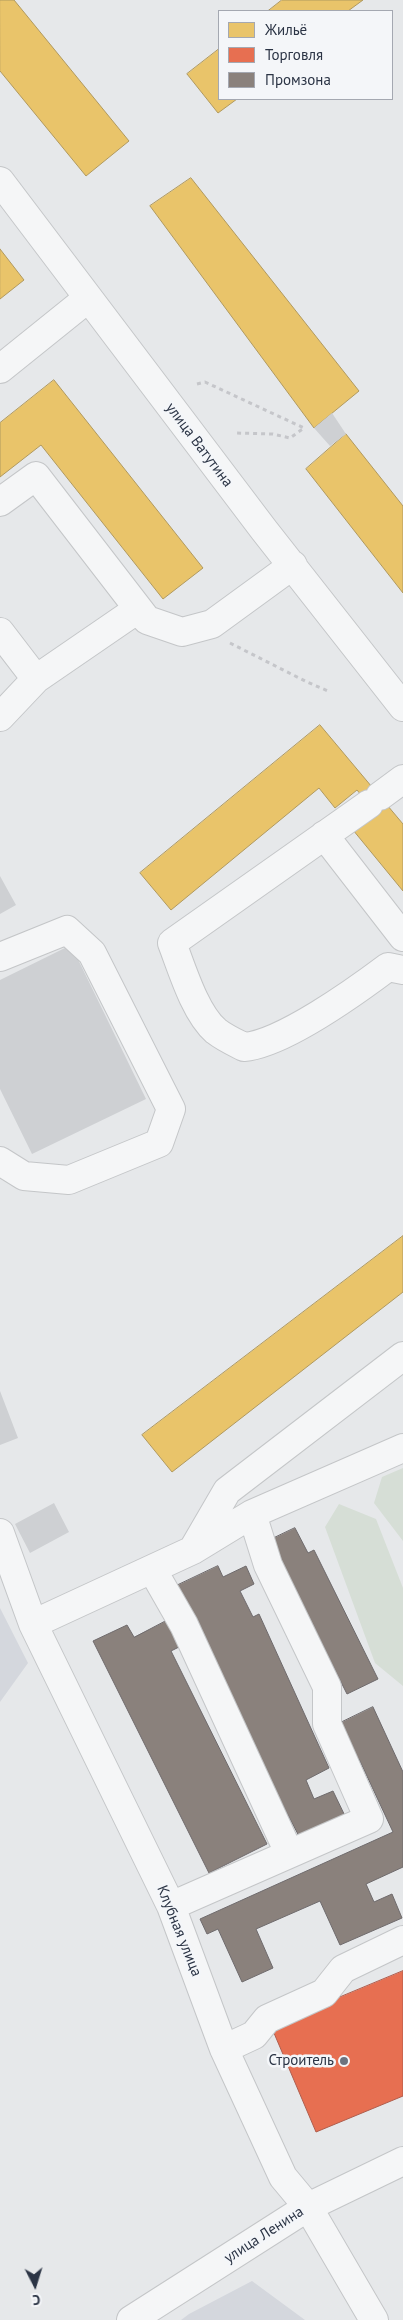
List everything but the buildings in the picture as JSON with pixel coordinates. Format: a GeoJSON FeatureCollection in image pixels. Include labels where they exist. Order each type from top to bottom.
{"type":"FeatureCollection","features":[{"type":"Feature","properties":{"kind":"street","name":"улица Ватутина"},"geometry":{"type":"LineString","coordinates":[[0,181],[87,299],[403,707]]}},
{"type":"Feature","properties":{"kind":"street"},"geometry":{"type":"LineString","coordinates":[[0,369],[87,299]]}},
{"type":"Feature","properties":{"kind":"street"},"geometry":{"type":"LineString","coordinates":[[0,502],[36,476],[147,620],[182,632],[212,624],[293,565]]}},
{"type":"Feature","properties":{"kind":"street"},"geometry":{"type":"LineString","coordinates":[[0,717],[36,679],[138,609]]}},
{"type":"Feature","properties":{"kind":"street"},"geometry":{"type":"LineString","coordinates":[[0,632],[36,679]]}},
{"type":"Feature","properties":{"kind":"street"},"geometry":{"type":"LineString","coordinates":[[403,779],[172,943],[190,989],[205,1017],[215,1030],[244,1047],[252,1047],[267,1042],[289,1031],[366,984],[388,966],[403,970]]}},
{"type":"Feature","properties":{"kind":"street"},"geometry":{"type":"LineString","coordinates":[[324,835],[403,937]]}},
{"type":"Feature","properties":{"kind":"street"},"geometry":{"type":"LineString","coordinates":[[0,957],[67,930],[80,941],[92,953],[171,1109],[159,1142],[69,1180],[24,1176],[0,1161]]}},
{"type":"Feature","properties":{"kind":"street"},"geometry":{"type":"LineString","coordinates":[[193,1550],[227,1491],[403,1356]]}},
{"type":"Feature","properties":{"kind":"street"},"geometry":{"type":"LineString","coordinates":[[33,1624],[193,1550],[252,1514],[403,1448]]}},
{"type":"Feature","properties":{"kind":"street"},"geometry":{"type":"LineString","coordinates":[[171,1906],[369,1819],[327,1724],[326,1687],[268,1565],[252,1514]]}},
{"type":"Feature","properties":{"kind":"street","name":"Клубная улица"},"geometry":{"type":"LineString","coordinates":[[0,1532],[33,1624],[171,1906],[224,2049],[283,2178],[308,2207],[374,2320]]}},
{"type":"Feature","properties":{"kind":"street"},"geometry":{"type":"LineString","coordinates":[[152,1569],[184,1625],[289,1853]]}},
{"type":"Feature","properties":{"kind":"street"},"geometry":{"type":"LineString","coordinates":[[224,2049],[254,2035],[267,2019],[324,1993],[343,1969],[403,1940]]}},
{"type":"Feature","properties":{"kind":"street","name":"улица Ленина"},"geometry":{"type":"LineString","coordinates":[[132,2320],[308,2207],[403,2161]]}},
{"type":"Feature","properties":{"kind":"path"},"geometry":{"type":"LineString","coordinates":[[197,384],[205,382],[304,428],[290,438],[272,434],[236,434]]}},
{"type":"Feature","properties":{"kind":"path"},"geometry":{"type":"LineString","coordinates":[[198,628],[307,682],[328,690]]}},
{"type":"Feature","properties":{"kind":"shaded area"},"geometry":{"type":"Polygon","coordinates":[[[403,1468],[403,1541],[374,1503],[382,1477],[403,1468]]]}},
{"type":"Feature","properties":{"kind":"shaded area"},"geometry":{"type":"Polygon","coordinates":[[[339,1504],[376,1519],[403,1588],[403,1686],[375,1663],[325,1527],[339,1504]]]}},
{"type":"Feature","properties":{"kind":"shaded area"},"geometry":{"type":"Polygon","coordinates":[[[0,1608],[28,1663],[0,1702],[0,1608]]]}},
{"type":"Feature","properties":{"kind":"shaded area"},"geometry":{"type":"Polygon","coordinates":[[[252,2281],[305,2320],[181,2320],[189,2314],[252,2281]]]}},
{"type":"Feature","properties":{"kind":"place","name":"Строитель"},"geometry":{"type":"Point","coordinates":[344,2061]}}]}
